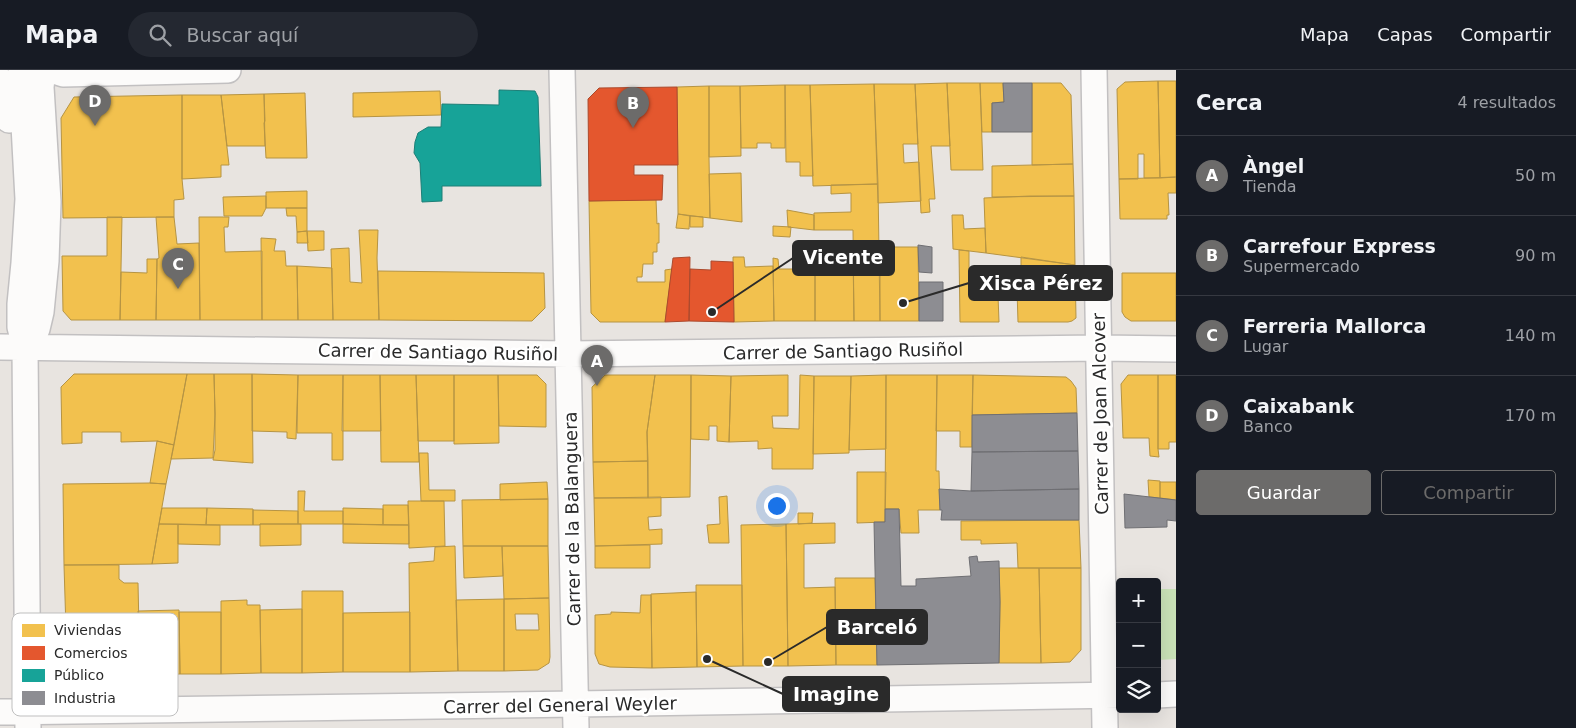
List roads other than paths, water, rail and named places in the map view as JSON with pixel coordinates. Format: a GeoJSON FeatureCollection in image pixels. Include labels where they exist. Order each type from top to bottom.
{"type":"FeatureCollection","features":[{"type":"Feature","properties":{"kind":"street"},"geometry":{"type":"LineString","coordinates":[[21,70],[28,199],[20,304],[20,327],[25,346],[27,613]]}},
{"type":"Feature","properties":{"kind":"street"},"geometry":{"type":"LineString","coordinates":[[25,346],[37,329],[41,312],[46,261],[48,202],[41,87],[44,70]]}},
{"type":"Feature","properties":{"kind":"street"},"geometry":{"type":"LineString","coordinates":[[51,70],[63,74],[228,70]]}},
{"type":"Feature","properties":{"kind":"street","name":"Carrer de la Balanguera"},"geometry":{"type":"LineString","coordinates":[[562,70],[576,716]]}},
{"type":"Feature","properties":{"kind":"street","name":"Carrer de Joan Alcover"},"geometry":{"type":"LineString","coordinates":[[1094,70],[1099,348],[1112,695],[1105,728]]}},
{"type":"Feature","properties":{"kind":"street"},"geometry":{"type":"LineString","coordinates":[[0,80],[6,88],[11,137],[11,269],[20,304]]}},
{"type":"Feature","properties":{"kind":"street","name":"Carrer de Santiago Rusiñol"},"geometry":{"type":"LineString","coordinates":[[0,347],[569,354],[1099,348],[1176,349]]}},
{"type":"Feature","properties":{"kind":"street"},"geometry":{"type":"LineString","coordinates":[[1161,694],[1176,694]]}},
{"type":"Feature","properties":{"kind":"street","name":"Carrer del General Weyler"},"geometry":{"type":"LineString","coordinates":[[28,719],[576,716],[1112,695]]}},
{"type":"Feature","properties":{"kind":"place","name":"Caixabank"},"geometry":{"type":"Point","coordinates":[95,126]}},
{"type":"Feature","properties":{"kind":"place","name":"Carrefour Express"},"geometry":{"type":"Point","coordinates":[633,128]}},
{"type":"Feature","properties":{"kind":"place","name":"Ferreria Mallorca"},"geometry":{"type":"Point","coordinates":[178,289]}},
{"type":"Feature","properties":{"kind":"place","name":"Xisca Pérez"},"geometry":{"type":"Point","coordinates":[903,303]}},
{"type":"Feature","properties":{"kind":"place","name":"Vicente"},"geometry":{"type":"Point","coordinates":[712,312]}},
{"type":"Feature","properties":{"kind":"place","name":"Àngel"},"geometry":{"type":"Point","coordinates":[597,386]}},
{"type":"Feature","properties":{"kind":"place","name":"Imagine"},"geometry":{"type":"Point","coordinates":[707,659]}},
{"type":"Feature","properties":{"kind":"place","name":"Barceló"},"geometry":{"type":"Point","coordinates":[768,662]}}]}
